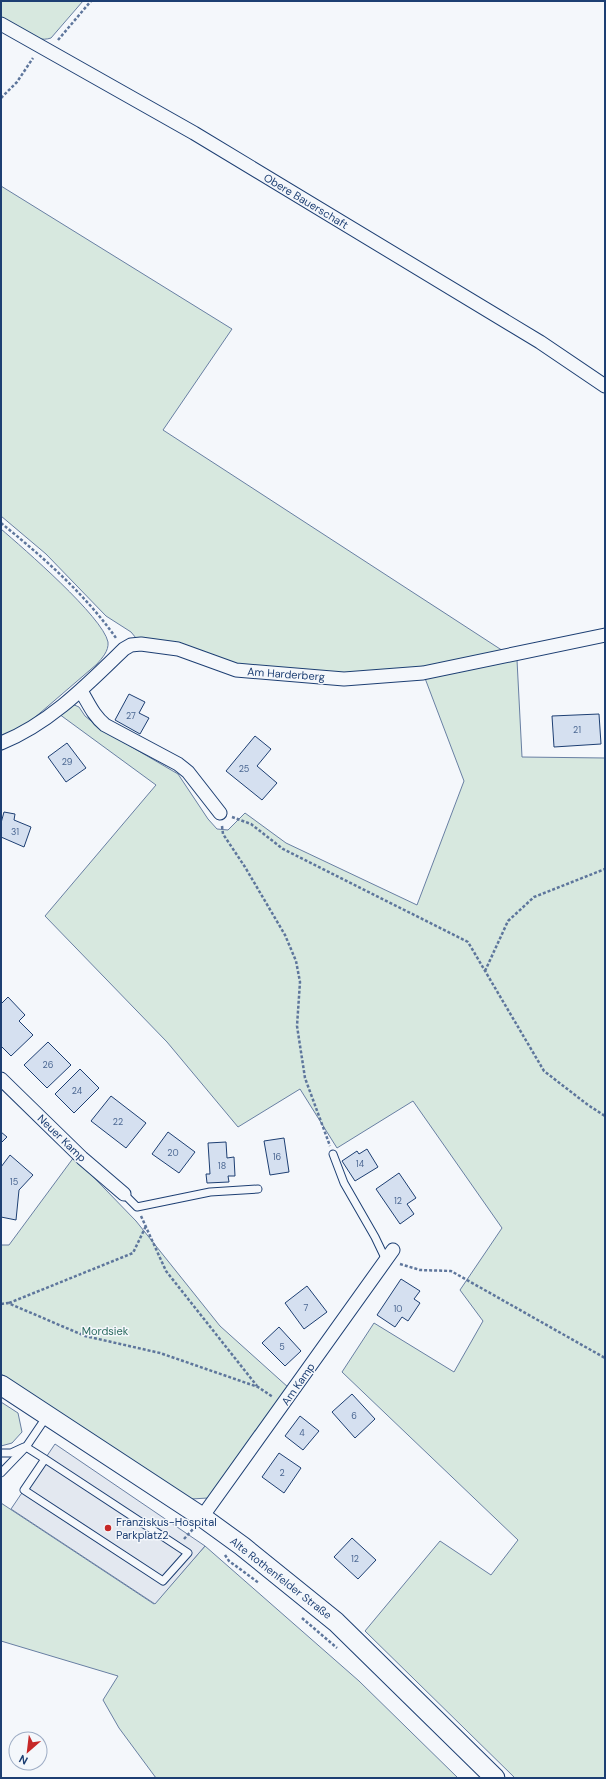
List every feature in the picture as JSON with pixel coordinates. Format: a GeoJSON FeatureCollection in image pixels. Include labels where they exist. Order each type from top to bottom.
{"type":"FeatureCollection","features":[{"type":"Feature","properties":{"kind":"street","name":"Obere Bauerschaft"},"geometry":{"type":"LineString","coordinates":[[1,24],[194,134],[540,342],[605,386]]}},
{"type":"Feature","properties":{"kind":"street","name":"Am Harderberg"},"geometry":{"type":"LineString","coordinates":[[124,648],[131,645],[141,644],[178,649],[236,670],[344,678],[423,673],[605,635]]}},
{"type":"Feature","properties":{"kind":"street"},"geometry":{"type":"LineString","coordinates":[[1,743],[22,735],[81,690],[124,648]]}},
{"type":"Feature","properties":{"kind":"street"},"geometry":{"type":"LineString","coordinates":[[81,690],[93,712],[105,725],[178,764],[188,772],[220,813]]}},
{"type":"Feature","properties":{"kind":"street","name":"Neuer Kamp"},"geometry":{"type":"LineString","coordinates":[[1,1079],[82,1158],[124,1194]]}},
{"type":"Feature","properties":{"kind":"street","name":"Am Kamp"},"geometry":{"type":"LineString","coordinates":[[200,1521],[390,1255]]}},
{"type":"Feature","properties":{"kind":"street","name":"Alte Rothenfelder Straße"},"geometry":{"type":"LineString","coordinates":[[1,1386],[200,1521],[242,1546],[336,1622],[495,1778]]}},
{"type":"Feature","properties":{"kind":"lane"},"geometry":{"type":"LineString","coordinates":[[333,1154],[344,1183],[376,1237],[390,1255]]}},
{"type":"Feature","properties":{"kind":"lane"},"geometry":{"type":"LineString","coordinates":[[124,1194],[137,1207],[210,1192],[258,1189]]}},
{"type":"Feature","properties":{"kind":"lane"},"geometry":{"type":"LineString","coordinates":[[1,1473],[26,1447],[47,1416]]}},
{"type":"Feature","properties":{"kind":"lane"},"geometry":{"type":"LineString","coordinates":[[1,1453],[11,1452],[26,1447]]}},
{"type":"Feature","properties":{"kind":"lane"},"geometry":{"type":"LineString","coordinates":[[26,1447],[45,1459],[178,1547],[188,1553],[163,1581],[31,1495],[24,1490],[45,1459]]}},
{"type":"Feature","properties":{"kind":"path"},"geometry":{"type":"LineString","coordinates":[[1,98],[45,50],[55,44],[91,1]]}},
{"type":"Feature","properties":{"kind":"path"},"geometry":{"type":"LineString","coordinates":[[1,523],[43,557],[103,619],[124,648]]}},
{"type":"Feature","properties":{"kind":"path"},"geometry":{"type":"LineString","coordinates":[[333,1154],[305,1078],[297,1026],[300,982],[296,961],[285,935],[245,867],[223,834],[220,813],[251,824],[283,849],[468,942],[544,1071],[588,1105],[605,1116]]}},
{"type":"Feature","properties":{"kind":"path"},"geometry":{"type":"LineString","coordinates":[[485,972],[508,921],[534,897],[605,869]]}},
{"type":"Feature","properties":{"kind":"path"},"geometry":{"type":"LineString","coordinates":[[137,1207],[166,1271],[258,1387]]}},
{"type":"Feature","properties":{"kind":"path"},"geometry":{"type":"LineString","coordinates":[[1,1304],[8,1303],[133,1253],[146,1226]]}},
{"type":"Feature","properties":{"kind":"path"},"geometry":{"type":"LineString","coordinates":[[390,1255],[420,1270],[451,1271],[605,1358]]}},
{"type":"Feature","properties":{"kind":"path"},"geometry":{"type":"LineString","coordinates":[[8,1303],[85,1336],[160,1353],[258,1387],[284,1404]]}},
{"type":"Feature","properties":{"kind":"path"},"geometry":{"type":"LineString","coordinates":[[178,1547],[200,1521]]}},
{"type":"Feature","properties":{"kind":"path"},"geometry":{"type":"LineString","coordinates":[[221,1549],[229,1561],[264,1586]]}},
{"type":"Feature","properties":{"kind":"path"},"geometry":{"type":"LineString","coordinates":[[299,1616],[341,1652]]}},
{"type":"Feature","properties":{"kind":"green space"},"geometry":{"type":"Polygon","coordinates":[[[1,1],[83,1],[51,38],[38,39],[18,29],[1,17],[1,1]]]}},
{"type":"Feature","properties":{"kind":"green space"},"geometry":{"type":"Polygon","coordinates":[[[1,186],[232,329],[163,430],[517,660],[522,757],[605,758],[605,1778],[515,1778],[365,1631],[440,1541],[491,1575],[518,1540],[342,1372],[374,1323],[454,1372],[483,1321],[460,1290],[502,1228],[413,1101],[337,1148],[300,1089],[238,1127],[167,1042],[45,916],[156,785],[59,714],[72,704],[79,707],[85,716],[101,729],[178,774],[208,819],[217,829],[228,830],[245,813],[286,843],[417,905],[464,781],[423,673],[344,679],[236,670],[155,647],[136,638],[131,632],[106,616],[46,554],[1,516],[1,186]]]}},
{"type":"Feature","properties":{"kind":"green space"},"geometry":{"type":"Polygon","coordinates":[[[1,529],[78,600],[103,631],[108,645],[105,654],[97,664],[19,731],[1,738],[1,529]]]}},
{"type":"Feature","properties":{"kind":"green space","name":"Mordsiek"},"geometry":{"type":"Polygon","coordinates":[[[74,1157],[136,1221],[220,1326],[289,1388],[208,1498],[191,1499],[1,1374],[1,1245],[9,1245],[74,1157]]]}},
{"type":"Feature","properties":{"kind":"green space"},"geometry":{"type":"Polygon","coordinates":[[[1,1402],[18,1413],[22,1432],[12,1443],[1,1446],[1,1402]]]}},
{"type":"Feature","properties":{"kind":"green space"},"geometry":{"type":"Polygon","coordinates":[[[1,1503],[154,1604],[205,1546],[359,1681],[458,1778],[156,1778],[119,1728],[103,1700],[118,1676],[1,1641],[1,1503]]]}},
{"type":"Feature","properties":{"kind":"shaded area","name":"Franziskus-Hospital Parkplatz2"},"geometry":{"type":"Polygon","coordinates":[[[55,1444],[205,1546],[155,1604],[11,1509],[55,1444]]]}},
{"type":"Feature","properties":{"kind":"building"},"geometry":{"type":"Polygon","coordinates":[[[129,694],[145,702],[139,713],[149,718],[140,734],[115,720],[129,694]]]}},
{"type":"Feature","properties":{"kind":"building"},"geometry":{"type":"Polygon","coordinates":[[[599,714],[601,744],[554,747],[552,716],[599,714]]]}},
{"type":"Feature","properties":{"kind":"building"},"geometry":{"type":"Polygon","coordinates":[[[255,736],[271,749],[257,766],[277,783],[262,800],[226,771],[255,736]]]}},
{"type":"Feature","properties":{"kind":"building"},"geometry":{"type":"Polygon","coordinates":[[[67,743],[86,768],[66,782],[48,757],[67,743]]]}},
{"type":"Feature","properties":{"kind":"building"},"geometry":{"type":"Polygon","coordinates":[[[4,812],[15,814],[14,820],[31,827],[24,847],[1,837],[1,823],[4,812]]]}},
{"type":"Feature","properties":{"kind":"building"},"geometry":{"type":"Polygon","coordinates":[[[8,997],[25,1015],[19,1021],[33,1035],[11,1056],[1,1046],[1,1004],[8,997]]]}},
{"type":"Feature","properties":{"kind":"building"},"geometry":{"type":"Polygon","coordinates":[[[48,1042],[71,1065],[47,1088],[24,1065],[48,1042]]]}},
{"type":"Feature","properties":{"kind":"building"},"geometry":{"type":"Polygon","coordinates":[[[80,1069],[99,1088],[74,1113],[55,1094],[80,1069]]]}},
{"type":"Feature","properties":{"kind":"building"},"geometry":{"type":"Polygon","coordinates":[[[111,1096],[146,1123],[126,1148],[91,1121],[111,1096]]]}},
{"type":"Feature","properties":{"kind":"building"},"geometry":{"type":"Polygon","coordinates":[[[1,1132],[7,1137],[1,1143],[1,1132]]]}},
{"type":"Feature","properties":{"kind":"building"},"geometry":{"type":"Polygon","coordinates":[[[168,1132],[195,1152],[179,1173],[152,1154],[168,1132]]]}},
{"type":"Feature","properties":{"kind":"building"},"geometry":{"type":"Polygon","coordinates":[[[284,1138],[289,1172],[270,1175],[264,1141],[284,1138]]]}},
{"type":"Feature","properties":{"kind":"building"},"geometry":{"type":"Polygon","coordinates":[[[226,1142],[227,1158],[234,1157],[235,1176],[228,1176],[229,1182],[207,1183],[206,1174],[210,1174],[208,1143],[226,1142]]]}},
{"type":"Feature","properties":{"kind":"building"},"geometry":{"type":"Polygon","coordinates":[[[367,1149],[378,1167],[355,1181],[342,1161],[357,1151],[359,1154],[367,1149]]]}},
{"type":"Feature","properties":{"kind":"building"},"geometry":{"type":"Polygon","coordinates":[[[10,1155],[33,1175],[19,1190],[16,1220],[1,1217],[1,1167],[10,1155]]]}},
{"type":"Feature","properties":{"kind":"building"},"geometry":{"type":"Polygon","coordinates":[[[399,1173],[416,1198],[407,1204],[414,1214],[400,1224],[376,1189],[399,1173]]]}},
{"type":"Feature","properties":{"kind":"building"},"geometry":{"type":"Polygon","coordinates":[[[401,1279],[420,1291],[414,1299],[420,1303],[408,1321],[402,1317],[395,1327],[377,1315],[401,1279]]]}},
{"type":"Feature","properties":{"kind":"building"},"geometry":{"type":"Polygon","coordinates":[[[307,1286],[327,1312],[304,1329],[285,1303],[307,1286]]]}},
{"type":"Feature","properties":{"kind":"building"},"geometry":{"type":"Polygon","coordinates":[[[279,1327],[301,1351],[285,1366],[262,1343],[279,1327]]]}},
{"type":"Feature","properties":{"kind":"building"},"geometry":{"type":"Polygon","coordinates":[[[352,1394],[375,1419],[355,1438],[332,1412],[352,1394]]]}},
{"type":"Feature","properties":{"kind":"building"},"geometry":{"type":"Polygon","coordinates":[[[300,1416],[319,1431],[303,1450],[285,1436],[300,1416]]]}},
{"type":"Feature","properties":{"kind":"building"},"geometry":{"type":"Polygon","coordinates":[[[279,1453],[301,1468],[284,1493],[262,1477],[279,1453]]]}},
{"type":"Feature","properties":{"kind":"building"},"geometry":{"type":"Polygon","coordinates":[[[352,1538],[376,1560],[358,1579],[334,1557],[352,1538]]]}},
{"type":"Feature","properties":{"kind":"place","name":"Franziskus-Hospital Parkplatz2"},"geometry":{"type":"Point","coordinates":[108,1528]}}]}
